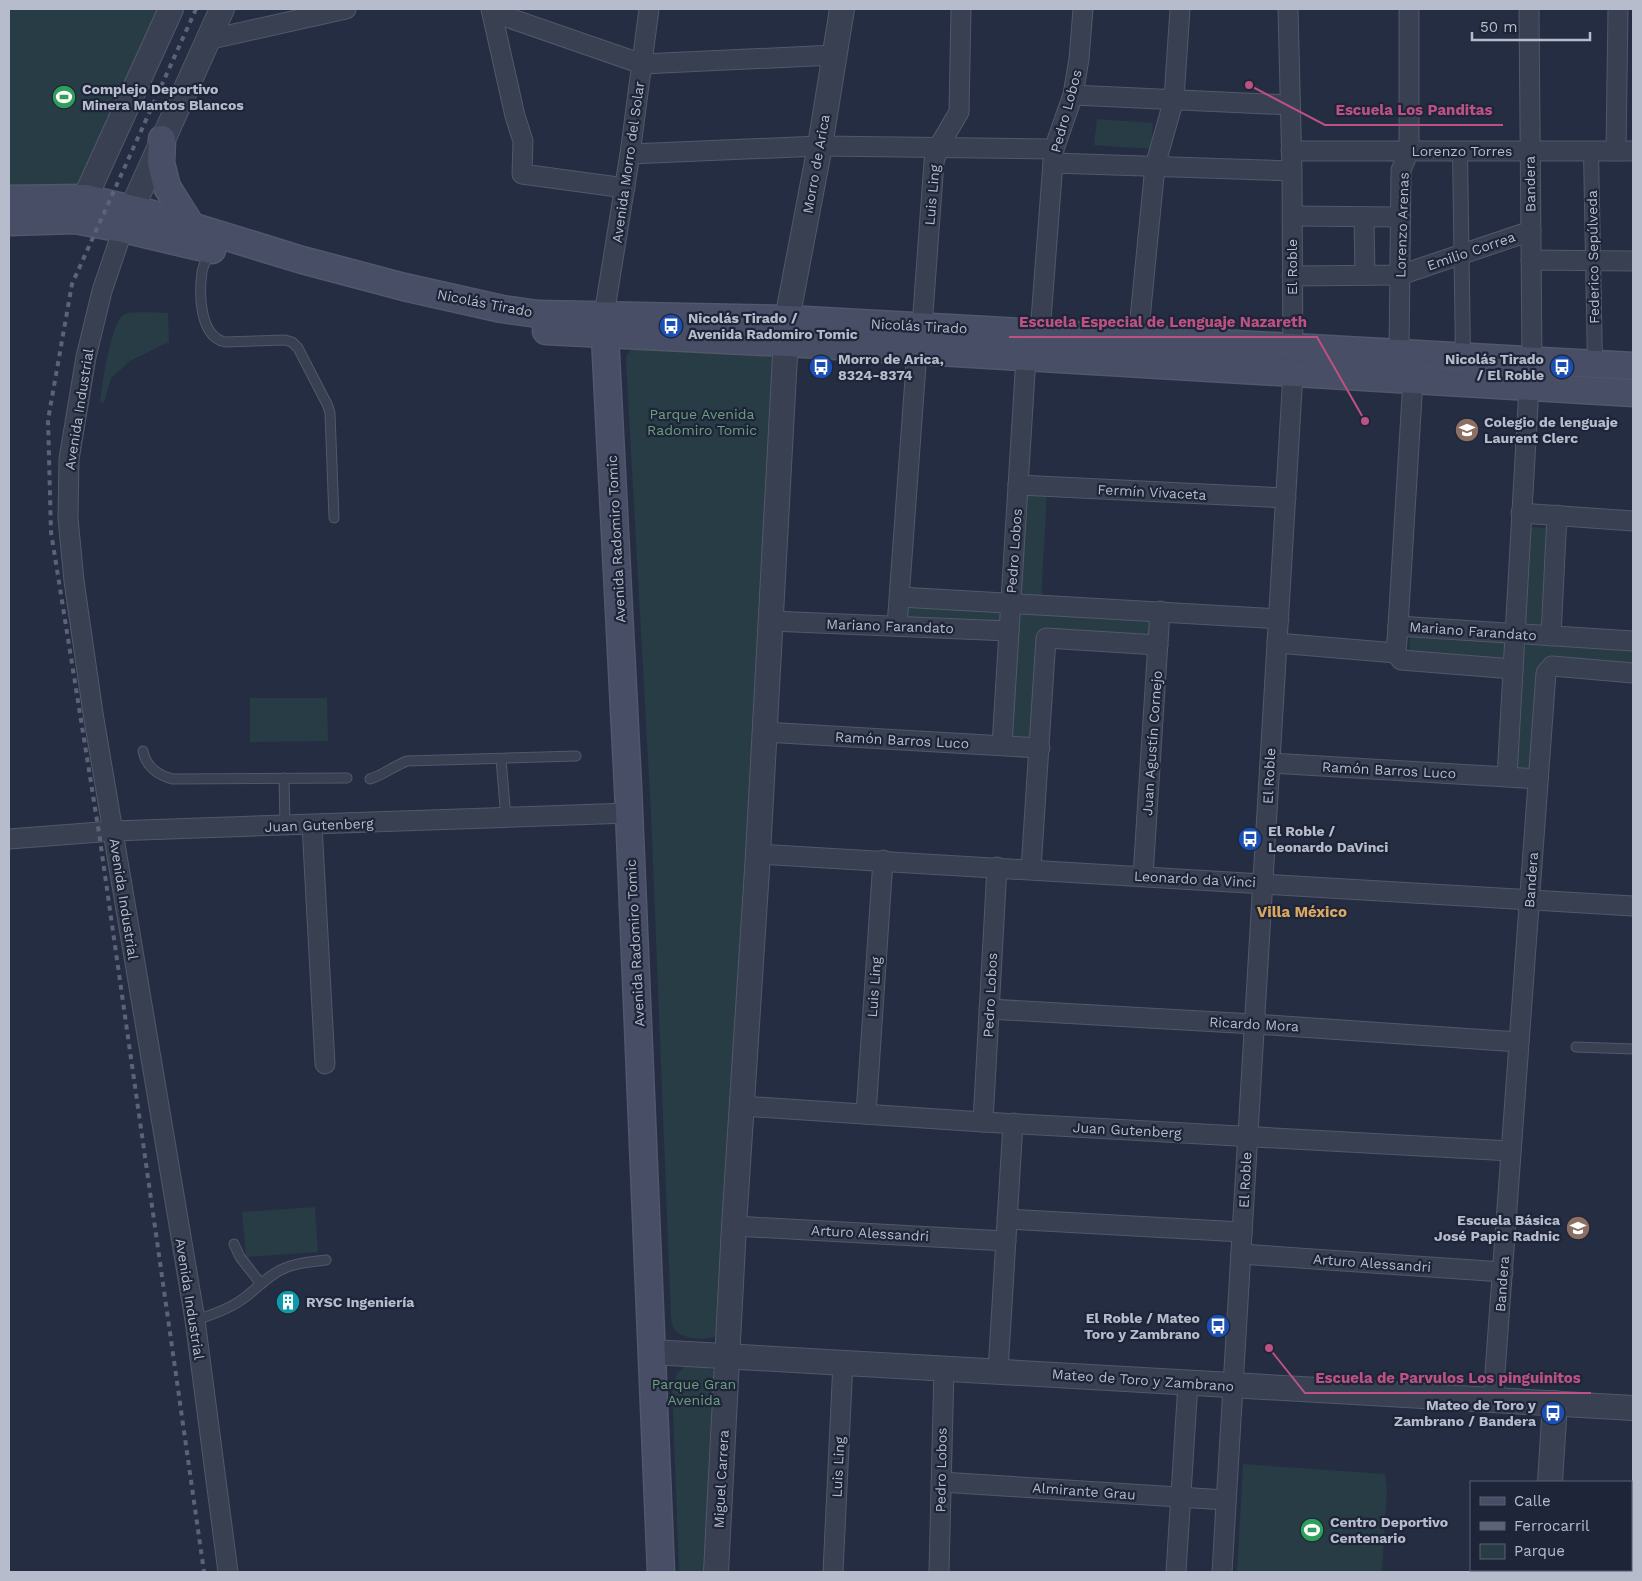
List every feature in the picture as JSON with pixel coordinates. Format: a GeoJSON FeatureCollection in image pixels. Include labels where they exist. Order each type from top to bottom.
{"type":"FeatureCollection","features":[{"type":"Feature","properties":{"kind":"main road"},"geometry":{"type":"LineString","coordinates":[[162,138],[161,163],[167,187],[192,228]]}},
{"type":"Feature","properties":{"kind":"main road","name":"Nicolás Tirado"},"geometry":{"type":"LineString","coordinates":[[9,200],[85,198],[127,219],[212,250],[412,306],[528,330],[605,325],[786,331],[920,339],[1026,357],[1633,393]]}},
{"type":"Feature","properties":{"kind":"main road","name":"Nicolás Tirado"},"geometry":{"type":"LineString","coordinates":[[9,222],[127,219],[192,228],[404,287],[502,309],[605,325]]}},
{"type":"Feature","properties":{"kind":"main road","name":"Avenida Radomiro Tomic"},"geometry":{"type":"LineString","coordinates":[[605,325],[629,814],[661,1572]]}},
{"type":"Feature","properties":{"kind":"main road","name":"Nicolás Tirado"},"geometry":{"type":"LineString","coordinates":[[920,339],[1040,333],[1633,366]]}},
{"type":"Feature","properties":{"kind":"street"},"geometry":{"type":"LineString","coordinates":[[85,198],[171,9]]}},
{"type":"Feature","properties":{"kind":"street"},"geometry":{"type":"LineString","coordinates":[[127,219],[222,9]]}},
{"type":"Feature","properties":{"kind":"street"},"geometry":{"type":"LineString","coordinates":[[207,40],[346,9]]}},
{"type":"Feature","properties":{"kind":"street","name":"Avenida Morro del Solar"},"geometry":{"type":"LineString","coordinates":[[605,325],[649,9]]}},
{"type":"Feature","properties":{"kind":"street","name":"Morro de Arica"},"geometry":{"type":"LineString","coordinates":[[786,331],[820,146],[842,9]]}},
{"type":"Feature","properties":{"kind":"street","name":"Luis Ling"},"geometry":{"type":"LineString","coordinates":[[897,626],[934,162],[939,146],[959,112],[961,9]]}},
{"type":"Feature","properties":{"kind":"street","name":"Pedro Lobos"},"geometry":{"type":"LineString","coordinates":[[1040,333],[1053,156],[1073,95],[1079,59],[1083,9]]}},
{"type":"Feature","properties":{"kind":"street"},"geometry":{"type":"LineString","coordinates":[[1138,339],[1155,166],[1174,99],[1180,9]]}},
{"type":"Feature","properties":{"kind":"street","name":"El Roble"},"geometry":{"type":"LineString","coordinates":[[1222,1572],[1293,374],[1292,172],[1288,9]]}},
{"type":"Feature","properties":{"kind":"street","name":"Lorenzo Arenas"},"geometry":{"type":"LineString","coordinates":[[1399,353],[1402,170],[1410,151],[1409,9]]}},
{"type":"Feature","properties":{"kind":"street","name":"Bandera"},"geometry":{"type":"LineString","coordinates":[[1528,9],[1532,360]]}},
{"type":"Feature","properties":{"kind":"street"},"geometry":{"type":"LineString","coordinates":[[1618,9],[1625,151]]}},
{"type":"Feature","properties":{"kind":"street"},"geometry":{"type":"LineString","coordinates":[[492,10],[642,64],[835,55]]}},
{"type":"Feature","properties":{"kind":"street"},"geometry":{"type":"LineString","coordinates":[[492,10],[514,116],[523,141],[522,174],[625,188]]}},
{"type":"Feature","properties":{"kind":"street"},"geometry":{"type":"LineString","coordinates":[[1073,95],[1290,105]]}},
{"type":"Feature","properties":{"kind":"street"},"geometry":{"type":"LineString","coordinates":[[630,154],[820,146],[939,146],[1155,166],[1292,172]]}},
{"type":"Feature","properties":{"kind":"street","name":"Lorenzo Torres"},"geometry":{"type":"LineString","coordinates":[[1291,151],[1625,151]]}},
{"type":"Feature","properties":{"kind":"street"},"geometry":{"type":"LineString","coordinates":[[1460,151],[1463,356]]}},
{"type":"Feature","properties":{"kind":"street","name":"Federico Sepúlveda"},"geometry":{"type":"LineString","coordinates":[[1590,151],[1595,364]]}},
{"type":"Feature","properties":{"kind":"street"},"geometry":{"type":"LineString","coordinates":[[1292,216],[1401,217]]}},
{"type":"Feature","properties":{"kind":"street"},"geometry":{"type":"LineString","coordinates":[[1364,217],[1365,275]]}},
{"type":"Feature","properties":{"kind":"street","name":"Avenida Industrial"},"geometry":{"type":"LineString","coordinates":[[127,219],[102,290],[86,357],[69,459],[68,518],[74,581],[113,831],[195,1320],[228,1572]]}},
{"type":"Feature","properties":{"kind":"street","name":"Emilio Correa"},"geometry":{"type":"LineString","coordinates":[[1292,276],[1400,275],[1531,231]]}},
{"type":"Feature","properties":{"kind":"street"},"geometry":{"type":"LineString","coordinates":[[1531,260],[1633,261]]}},
{"type":"Feature","properties":{"kind":"street"},"geometry":{"type":"LineString","coordinates":[[727,1355],[758,854],[786,331]]}},
{"type":"Feature","properties":{"kind":"street","name":"Pedro Lobos"},"geometry":{"type":"LineString","coordinates":[[1002,746],[1026,357]]}},
{"type":"Feature","properties":{"kind":"street"},"geometry":{"type":"LineString","coordinates":[[1398,626],[1413,380]]}},
{"type":"Feature","properties":{"kind":"street"},"geometry":{"type":"LineString","coordinates":[[1528,387],[1507,777],[1538,779]]}},
{"type":"Feature","properties":{"kind":"street","name":"Fermín Vivaceta"},"geometry":{"type":"LineString","coordinates":[[1018,485],[1286,498]]}},
{"type":"Feature","properties":{"kind":"street"},"geometry":{"type":"LineString","coordinates":[[1521,513],[1633,521]]}},
{"type":"Feature","properties":{"kind":"street"},"geometry":{"type":"LineString","coordinates":[[1551,636],[1557,515]]}},
{"type":"Feature","properties":{"kind":"street","name":"Mariano Farandato"},"geometry":{"type":"LineString","coordinates":[[900,597],[1278,619]]}},
{"type":"Feature","properties":{"kind":"street","name":"Juan Agustín Cornejo"},"geometry":{"type":"LineString","coordinates":[[1143,876],[1160,611]]}},
{"type":"Feature","properties":{"kind":"street","name":"Mariano Farandato"},"geometry":{"type":"LineString","coordinates":[[771,621],[1009,631]]}},
{"type":"Feature","properties":{"kind":"street","name":"Mariano Farandato"},"geometry":{"type":"LineString","coordinates":[[1396,653],[1398,626],[1633,641]]}},
{"type":"Feature","properties":{"kind":"street"},"geometry":{"type":"LineString","coordinates":[[1031,869],[1046,638],[1158,645]]}},
{"type":"Feature","properties":{"kind":"street"},"geometry":{"type":"LineString","coordinates":[[1277,643],[1396,653],[1402,660],[1513,668]]}},
{"type":"Feature","properties":{"kind":"street","name":"Bandera"},"geometry":{"type":"LineString","coordinates":[[1493,1400],[1546,674],[1552,666],[1633,672]]}},
{"type":"Feature","properties":{"kind":"street","name":"Ramón Barros Luco"},"geometry":{"type":"LineString","coordinates":[[764,732],[1040,748]]}},
{"type":"Feature","properties":{"kind":"street","name":"Ramón Barros Luco"},"geometry":{"type":"LineString","coordinates":[[1270,763],[1507,777]]}},
{"type":"Feature","properties":{"kind":"street","name":"Juan Gutenberg"},"geometry":{"type":"LineString","coordinates":[[9,839],[113,831],[629,814]]}},
{"type":"Feature","properties":{"kind":"street"},"geometry":{"type":"LineString","coordinates":[[312,825],[324,1064]]}},
{"type":"Feature","properties":{"kind":"street","name":"Leonardo da Vinci"},"geometry":{"type":"LineString","coordinates":[[758,854],[1633,906]]}},
{"type":"Feature","properties":{"kind":"street","name":"Luis Ling"},"geometry":{"type":"LineString","coordinates":[[866,1114],[883,860]]}},
{"type":"Feature","properties":{"kind":"street","name":"Pedro Lobos"},"geometry":{"type":"LineString","coordinates":[[984,1122],[997,867]]}},
{"type":"Feature","properties":{"kind":"street","name":"Ricardo Mora"},"geometry":{"type":"LineString","coordinates":[[990,1009],[1519,1042]]}},
{"type":"Feature","properties":{"kind":"street","name":"Juan Gutenberg"},"geometry":{"type":"LineString","coordinates":[[742,1106],[1013,1124],[1511,1152]]}},
{"type":"Feature","properties":{"kind":"street"},"geometry":{"type":"LineString","coordinates":[[998,1372],[1013,1124]]}},
{"type":"Feature","properties":{"kind":"street"},"geometry":{"type":"LineString","coordinates":[[1007,1219],[1242,1232]]}},
{"type":"Feature","properties":{"kind":"street","name":"Arturo Alessandri"},"geometry":{"type":"LineString","coordinates":[[734,1226],[1006,1241]]}},
{"type":"Feature","properties":{"kind":"street","name":"Arturo Alessandri"},"geometry":{"type":"LineString","coordinates":[[1241,1254],[1502,1272]]}},
{"type":"Feature","properties":{"kind":"street","name":"Mateo de Toro y Zambrano"},"geometry":{"type":"LineString","coordinates":[[652,1352],[1633,1408]]}},
{"type":"Feature","properties":{"kind":"street","name":"Miguel Carrera"},"geometry":{"type":"LineString","coordinates":[[716,1572],[727,1355]]}},
{"type":"Feature","properties":{"kind":"street","name":"Luis Ling"},"geometry":{"type":"LineString","coordinates":[[833,1572],[843,1362]]}},
{"type":"Feature","properties":{"kind":"street","name":"Pedro Lobos"},"geometry":{"type":"LineString","coordinates":[[939,1572],[944,1368]]}},
{"type":"Feature","properties":{"kind":"street"},"geometry":{"type":"LineString","coordinates":[[1176,1572],[1188,1383]]}},
{"type":"Feature","properties":{"kind":"street"},"geometry":{"type":"LineString","coordinates":[[1550,1481],[1555,1403]]}},
{"type":"Feature","properties":{"kind":"street","name":"Almirante Grau"},"geometry":{"type":"LineString","coordinates":[[941,1482],[1226,1500]]}},
{"type":"Feature","properties":{"kind":"lane"},"geometry":{"type":"LineString","coordinates":[[212,250],[202,270],[201,310],[212,335],[217,340],[225,342],[285,340],[292,342],[298,348],[328,406],[330,413],[334,518]]}},
{"type":"Feature","properties":{"kind":"lane"},"geometry":{"type":"LineString","coordinates":[[143,751],[150,766],[156,772],[164,777],[173,779],[347,778]]}},
{"type":"Feature","properties":{"kind":"lane"},"geometry":{"type":"LineString","coordinates":[[370,780],[407,761],[576,756]]}},
{"type":"Feature","properties":{"kind":"lane"},"geometry":{"type":"LineString","coordinates":[[501,759],[506,819]]}},
{"type":"Feature","properties":{"kind":"lane"},"geometry":{"type":"LineString","coordinates":[[284,778],[285,826]]}},
{"type":"Feature","properties":{"kind":"lane"},"geometry":{"type":"LineString","coordinates":[[1576,1046],[1633,1049]]}},
{"type":"Feature","properties":{"kind":"lane"},"geometry":{"type":"LineString","coordinates":[[234,1244],[240,1257],[261,1284]]}},
{"type":"Feature","properties":{"kind":"lane"},"geometry":{"type":"LineString","coordinates":[[195,1320],[232,1307],[283,1268],[300,1263],[326,1260]]}},
{"type":"Feature","properties":{"kind":"green space","name":"Complejo Deportivo Minera Mantos Blancos"},"geometry":{"type":"Polygon","coordinates":[[[9,9],[159,9],[79,186],[9,186],[9,9]]]}},
{"type":"Feature","properties":{"kind":"green space"},"geometry":{"type":"Polygon","coordinates":[[[1097,119],[1153,123],[1151,149],[1094,145],[1097,119]]]}},
{"type":"Feature","properties":{"kind":"green space"},"geometry":{"type":"Polygon","coordinates":[[[128,313],[168,313],[169,342],[130,361],[111,378],[104,403],[100,402],[111,340],[120,319],[128,313]]]}},
{"type":"Feature","properties":{"kind":"green space","name":"Parque Avenida Radomiro Tomic"},"geometry":{"type":"Polygon","coordinates":[[[633,348],[768,355],[774,360],[720,1334],[704,1339],[681,1335],[672,1325],[671,1317],[651,814],[626,360],[627,355],[633,348]]]}},
{"type":"Feature","properties":{"kind":"green space"},"geometry":{"type":"Polygon","coordinates":[[[1025,494],[1047,495],[1041,599],[1020,598],[1025,494]]]}},
{"type":"Feature","properties":{"kind":"green space"},"geometry":{"type":"Polygon","coordinates":[[[1529,527],[1550,528],[1545,632],[1524,631],[1529,527]]]}},
{"type":"Feature","properties":{"kind":"green space"},"geometry":{"type":"Polygon","coordinates":[[[906,603],[1002,609],[1001,626],[905,620],[906,603]]]}},
{"type":"Feature","properties":{"kind":"green space"},"geometry":{"type":"Polygon","coordinates":[[[1027,611],[1143,617],[1150,621],[1148,634],[1143,639],[1042,631],[1031,733],[1027,739],[1012,738],[1018,615],[1027,611]]]}},
{"type":"Feature","properties":{"kind":"green space"},"geometry":{"type":"Polygon","coordinates":[[[1410,636],[1505,642],[1504,659],[1409,653],[1410,636]]]}},
{"type":"Feature","properties":{"kind":"green space"},"geometry":{"type":"Polygon","coordinates":[[[1530,644],[1633,649],[1633,671],[1546,664],[1531,773],[1516,772],[1522,648],[1530,644]]]}},
{"type":"Feature","properties":{"kind":"green space"},"geometry":{"type":"Polygon","coordinates":[[[250,698],[327,698],[328,741],[250,742],[250,698]]]}},
{"type":"Feature","properties":{"kind":"green space"},"geometry":{"type":"Polygon","coordinates":[[[315,1207],[318,1252],[246,1257],[242,1212],[315,1207]]]}},
{"type":"Feature","properties":{"kind":"green space","name":"Parque Gran Avenida"},"geometry":{"type":"Polygon","coordinates":[[[686,1365],[709,1367],[717,1378],[707,1572],[679,1572],[672,1388],[677,1374],[686,1365]]]}},
{"type":"Feature","properties":{"kind":"green space","name":"Centro Deportivo Centenario"},"geometry":{"type":"Polygon","coordinates":[[[1243,1464],[1385,1474],[1387,1489],[1382,1572],[1237,1572],[1243,1464]]]}},
{"type":"Feature","properties":{"kind":"railway"},"geometry":{"type":"LineString","coordinates":[[196,9],[72,284],[48,420],[51,532],[99,833],[204,1572]]}},
{"type":"Feature","properties":{"kind":"place","name":"Escuela Los Panditas"},"geometry":{"type":"Point","coordinates":[1249,85]}},
{"type":"Feature","properties":{"kind":"place","name":"Complejo Deportivo Minera Mantos Blancos"},"geometry":{"type":"Point","coordinates":[64,97]}},
{"type":"Feature","properties":{"kind":"place","name":"Nicolás Tirado / Avenida Radomiro Tomic"},"geometry":{"type":"Point","coordinates":[671,326]}},
{"type":"Feature","properties":{"kind":"place","name":"Morro de Arica, 8324-8374"},"geometry":{"type":"Point","coordinates":[821,367]}},
{"type":"Feature","properties":{"kind":"place","name":"Nicolás Tirado / El Roble"},"geometry":{"type":"Point","coordinates":[1562,367]}},
{"type":"Feature","properties":{"kind":"place","name":"Escuela Especial de Lenguaje Nazareth"},"geometry":{"type":"Point","coordinates":[1365,421]}},
{"type":"Feature","properties":{"kind":"place","name":"Colegio de lenguaje Laurent Clerc"},"geometry":{"type":"Point","coordinates":[1467,430]}},
{"type":"Feature","properties":{"kind":"place","name":"El Roble / Leonardo DaVinci"},"geometry":{"type":"Point","coordinates":[1250,839]}},
{"type":"Feature","properties":{"kind":"place","name":"Escuela Básica José Papic Radnic"},"geometry":{"type":"Point","coordinates":[1578,1228]}},
{"type":"Feature","properties":{"kind":"place","name":"RYSC Ingeniería"},"geometry":{"type":"Point","coordinates":[288,1302]}},
{"type":"Feature","properties":{"kind":"place","name":"El Roble / Mateo Toro y Zambrano"},"geometry":{"type":"Point","coordinates":[1218,1326]}},
{"type":"Feature","properties":{"kind":"place","name":"Escuela de Parvulos Los pinguinitos"},"geometry":{"type":"Point","coordinates":[1269,1348]}},
{"type":"Feature","properties":{"kind":"place","name":"Mateo de Toro y Zambrano / Bandera"},"geometry":{"type":"Point","coordinates":[1553,1413]}},
{"type":"Feature","properties":{"kind":"place","name":"Centro Deportivo Centenario"},"geometry":{"type":"Point","coordinates":[1312,1530]}},
{"type":"Feature","properties":{"kind":"district","name":"Villa México"},"geometry":{"type":"Point","coordinates":[1302,912]}}]}
